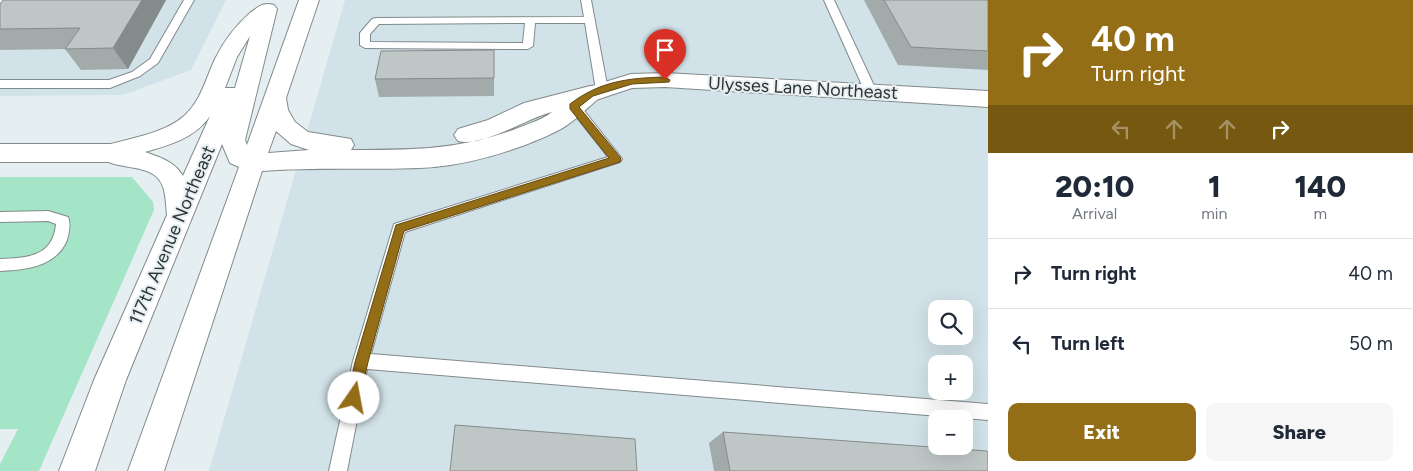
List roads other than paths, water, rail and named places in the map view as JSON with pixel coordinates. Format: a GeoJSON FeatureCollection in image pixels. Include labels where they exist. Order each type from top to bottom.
{"type":"FeatureCollection","features":[{"type":"Feature","properties":{"kind":"street"},"geometry":{"type":"LineString","coordinates":[[146,471],[309,0]]}},
{"type":"Feature","properties":{"kind":"street"},"geometry":{"type":"LineString","coordinates":[[110,153],[156,139],[191,123],[205,107],[240,34],[269,5]]}},
{"type":"Feature","properties":{"kind":"street"},"geometry":{"type":"LineString","coordinates":[[269,5],[233,140],[239,157],[252,163],[306,160],[421,160],[466,153],[508,141],[552,124],[589,97]]}},
{"type":"Feature","properties":{"kind":"street","name":"117th Avenue Northeast"},"geometry":{"type":"LineString","coordinates":[[78,471],[110,380],[269,5]]}},
{"type":"Feature","properties":{"kind":"street","name":"Ulysses Lane Northeast"},"geometry":{"type":"LineString","coordinates":[[274,98],[280,121],[292,134],[311,144],[358,145],[419,144],[459,138],[496,126],[532,108],[589,97],[631,81],[665,80],[988,99]]}},
{"type":"Feature","properties":{"kind":"street"},"geometry":{"type":"LineString","coordinates":[[0,153],[110,153],[137,158],[164,171],[175,185],[180,215]]}},
{"type":"Feature","properties":{"kind":"lane"},"geometry":{"type":"LineString","coordinates":[[0,84],[110,84],[136,74],[154,60],[189,0]]}},
{"type":"Feature","properties":{"kind":"lane"},"geometry":{"type":"LineString","coordinates":[[338,471],[361,362],[400,228],[616,160],[589,97],[589,20],[586,0]]}},
{"type":"Feature","properties":{"kind":"lane"},"geometry":{"type":"LineString","coordinates":[[829,0],[872,92]]}},
{"type":"Feature","properties":{"kind":"lane"},"geometry":{"type":"LineString","coordinates":[[530,21],[528,46],[365,45],[364,34],[376,21],[589,20]]}},
{"type":"Feature","properties":{"kind":"lane"},"geometry":{"type":"LineString","coordinates":[[0,217],[48,216],[63,221],[63,234],[55,250],[40,259],[23,264],[0,264]]}},
{"type":"Feature","properties":{"kind":"lane"},"geometry":{"type":"LineString","coordinates":[[361,362],[988,412]]}}]}
